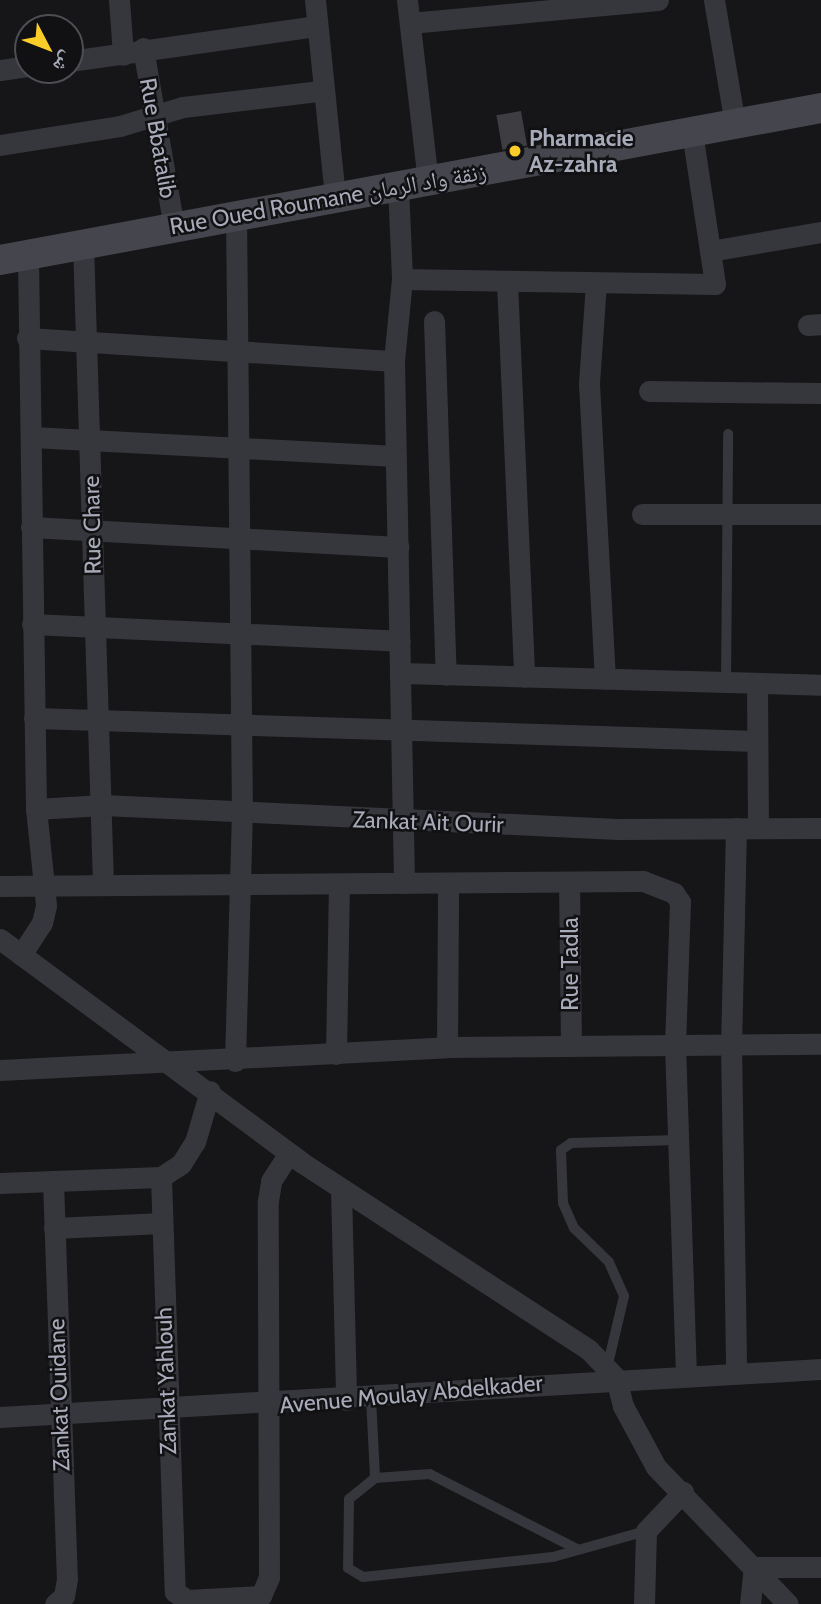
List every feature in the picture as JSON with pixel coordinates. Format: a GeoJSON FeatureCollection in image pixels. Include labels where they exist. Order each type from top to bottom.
{"type":"FeatureCollection","features":[{"type":"Feature","properties":{"kind":"street","name":"Rue Bbatalib"},"geometry":{"type":"LineString","coordinates":[[119,0],[152,117],[174,228]]}},
{"type":"Feature","properties":{"kind":"street"},"geometry":{"type":"LineString","coordinates":[[315,0],[320,90],[335,198]]}},
{"type":"Feature","properties":{"kind":"street"},"geometry":{"type":"LineString","coordinates":[[407,0],[428,181]]}},
{"type":"Feature","properties":{"kind":"street"},"geometry":{"type":"LineString","coordinates":[[410,23],[657,0]]}},
{"type":"Feature","properties":{"kind":"street"},"geometry":{"type":"LineString","coordinates":[[714,0],[735,124]]}},
{"type":"Feature","properties":{"kind":"street"},"geometry":{"type":"LineString","coordinates":[[84,59],[316,26]]}},
{"type":"Feature","properties":{"kind":"street"},"geometry":{"type":"LineString","coordinates":[[0,145],[320,90]]}},
{"type":"Feature","properties":{"kind":"street","name":"Rue Oued Roumane زنقة واد الرمان"},"geometry":{"type":"LineString","coordinates":[[14,257],[821,108]]}},
{"type":"Feature","properties":{"kind":"street"},"geometry":{"type":"LineString","coordinates":[[402,279],[710,286],[717,279],[710,251],[692,132]]}},
{"type":"Feature","properties":{"kind":"street"},"geometry":{"type":"LineString","coordinates":[[398,186],[402,279],[394,361],[407,821],[404,883]]}},
{"type":"Feature","properties":{"kind":"street"},"geometry":{"type":"LineString","coordinates":[[235,1061],[237,887],[242,816],[239,632],[234,538],[236,216]]}},
{"type":"Feature","properties":{"kind":"street"},"geometry":{"type":"LineString","coordinates":[[710,251],[821,232]]}},
{"type":"Feature","properties":{"kind":"street","name":"Rue Chare"},"geometry":{"type":"LineString","coordinates":[[83,244],[91,343],[91,530],[97,721],[103,805],[103,883]]}},
{"type":"Feature","properties":{"kind":"street"},"geometry":{"type":"LineString","coordinates":[[14,257],[27,338],[32,437],[36,808],[43,923],[21,955]]}},
{"type":"Feature","properties":{"kind":"street"},"geometry":{"type":"LineString","coordinates":[[507,282],[524,677]]}},
{"type":"Feature","properties":{"kind":"street"},"geometry":{"type":"LineString","coordinates":[[596,283],[589,384],[605,679]]}},
{"type":"Feature","properties":{"kind":"street"},"geometry":{"type":"LineString","coordinates":[[434,321],[446,675]]}},
{"type":"Feature","properties":{"kind":"street"},"geometry":{"type":"LineString","coordinates":[[27,338],[235,348],[394,361]]}},
{"type":"Feature","properties":{"kind":"street"},"geometry":{"type":"LineString","coordinates":[[649,391],[821,393]]}},
{"type":"Feature","properties":{"kind":"street"},"geometry":{"type":"LineString","coordinates":[[32,437],[91,437],[396,456]]}},
{"type":"Feature","properties":{"kind":"street"},"geometry":{"type":"LineString","coordinates":[[642,514],[821,514]]}},
{"type":"Feature","properties":{"kind":"street"},"geometry":{"type":"LineString","coordinates":[[31,527],[398,547]]}},
{"type":"Feature","properties":{"kind":"street"},"geometry":{"type":"LineString","coordinates":[[32,624],[400,641]]}},
{"type":"Feature","properties":{"kind":"street"},"geometry":{"type":"LineString","coordinates":[[403,673],[821,685]]}},
{"type":"Feature","properties":{"kind":"street"},"geometry":{"type":"LineString","coordinates":[[736,1372],[731,1043],[747,828],[757,741],[757,683]]}},
{"type":"Feature","properties":{"kind":"street"},"geometry":{"type":"LineString","coordinates":[[34,718],[405,732],[757,741]]}},
{"type":"Feature","properties":{"kind":"street","name":"Zankat Ait Ourir"},"geometry":{"type":"LineString","coordinates":[[36,808],[103,805],[242,816],[821,828]]}},
{"type":"Feature","properties":{"kind":"street"},"geometry":{"type":"LineString","coordinates":[[0,886],[42,881],[237,887],[643,881],[678,898],[675,1044],[686,1374]]}},
{"type":"Feature","properties":{"kind":"street","name":"Rue Tadla"},"geometry":{"type":"LineString","coordinates":[[569,882],[571,1046]]}},
{"type":"Feature","properties":{"kind":"street"},"geometry":{"type":"LineString","coordinates":[[447,1047],[448,884]]}},
{"type":"Feature","properties":{"kind":"street"},"geometry":{"type":"LineString","coordinates":[[336,1054],[339,885]]}},
{"type":"Feature","properties":{"kind":"street"},"geometry":{"type":"LineString","coordinates":[[0,939],[177,1065],[289,1153],[565,1331],[611,1373],[640,1441],[683,1492],[788,1604]]}},
{"type":"Feature","properties":{"kind":"street"},"geometry":{"type":"LineString","coordinates":[[0,1070],[177,1065],[447,1047],[821,1044]]}},
{"type":"Feature","properties":{"kind":"street"},"geometry":{"type":"LineString","coordinates":[[0,1183],[161,1177],[181,1164],[195,1142],[210,1091]]}},
{"type":"Feature","properties":{"kind":"street"},"geometry":{"type":"LineString","coordinates":[[230,1602],[261,1596],[268,1586],[268,1201],[271,1181],[289,1153]]}},
{"type":"Feature","properties":{"kind":"street","name":"Zankat Yahlouh"},"geometry":{"type":"LineString","coordinates":[[161,1177],[166,1411],[174,1586],[182,1600],[230,1602]]}},
{"type":"Feature","properties":{"kind":"street","name":"Zankat Ouidane"},"geometry":{"type":"LineString","coordinates":[[53,1181],[58,1416],[67,1590],[55,1604]]}},
{"type":"Feature","properties":{"kind":"street"},"geometry":{"type":"LineString","coordinates":[[341,1189],[346,1400]]}},
{"type":"Feature","properties":{"kind":"street"},"geometry":{"type":"LineString","coordinates":[[54,1228],[162,1223]]}},
{"type":"Feature","properties":{"kind":"street","name":"Avenue Moulay Abdelkader"},"geometry":{"type":"LineString","coordinates":[[0,1417],[268,1406],[611,1373],[686,1374],[821,1369]]}},
{"type":"Feature","properties":{"kind":"street"},"geometry":{"type":"LineString","coordinates":[[644,1604],[646,1531],[683,1492]]}},
{"type":"Feature","properties":{"kind":"street"},"geometry":{"type":"LineString","coordinates":[[754,1567],[821,1567]]}},
{"type":"Feature","properties":{"kind":"street"},"geometry":{"type":"LineString","coordinates":[[750,1604],[754,1567]]}},
{"type":"Feature","properties":{"kind":"lane"},"geometry":{"type":"LineString","coordinates":[[726,682],[732,512],[727,434]]}},
{"type":"Feature","properties":{"kind":"lane"},"geometry":{"type":"LineString","coordinates":[[611,1373],[625,1296],[609,1262],[574,1228],[563,1203],[561,1150],[571,1143],[678,1140]]}},
{"type":"Feature","properties":{"kind":"lane"},"geometry":{"type":"LineString","coordinates":[[371,1398],[375,1478]]}},
{"type":"Feature","properties":{"kind":"lane"},"geometry":{"type":"LineString","coordinates":[[577,1549],[449,1480],[430,1474],[375,1478],[349,1499],[353,1575],[553,1557],[646,1531]]}},
{"type":"Feature","properties":{"kind":"building"},"geometry":{"type":"Polygon","coordinates":[[[521,111],[527,145],[502,150],[496,115],[521,111]]]}},
{"type":"Feature","properties":{"kind":"place","name":"Pharmacie Az-zahra"},"geometry":{"type":"Point","coordinates":[515,151]}}]}
